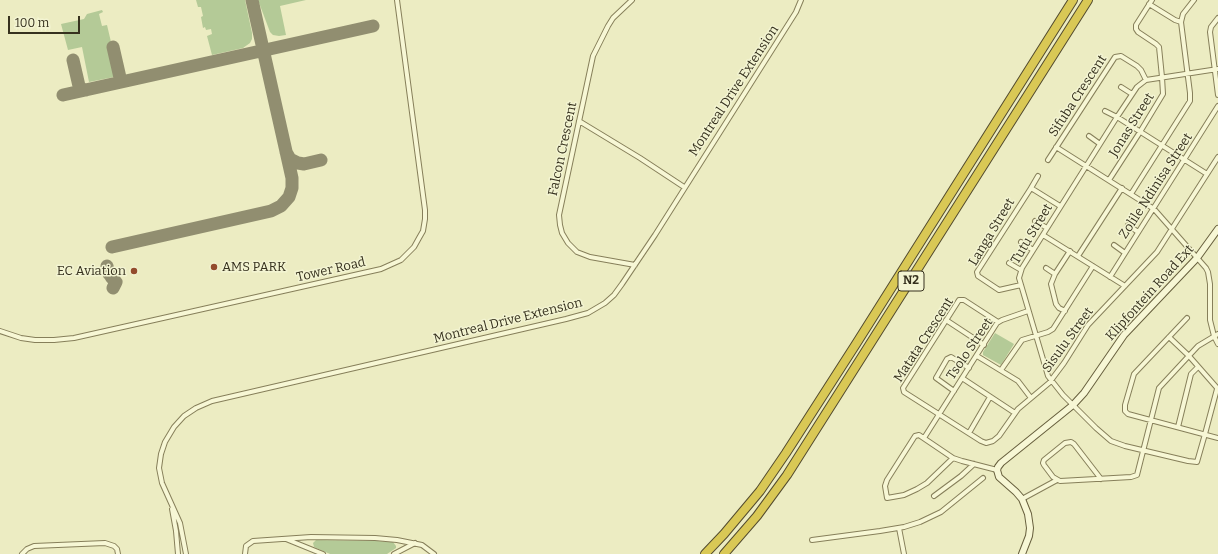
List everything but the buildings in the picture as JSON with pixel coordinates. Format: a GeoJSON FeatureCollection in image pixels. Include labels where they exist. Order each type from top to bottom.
{"type":"FeatureCollection","features":[{"type":"Feature","properties":{"kind":"highway","name":"N2"},"geometry":{"type":"LineString","coordinates":[[705,554],[724,534],[760,490],[786,453],[1073,0]]}},
{"type":"Feature","properties":{"kind":"highway","name":"N2"},"geometry":{"type":"LineString","coordinates":[[724,554],[757,516],[794,466],[1088,0]]}},
{"type":"Feature","properties":{"kind":"highway"},"geometry":{"type":"LineString","coordinates":[[698,554],[712,539],[724,534]]}},
{"type":"Feature","properties":{"kind":"street","name":"Tower Road"},"geometry":{"type":"LineString","coordinates":[[0,331],[21,338],[64,340],[381,269],[401,260],[411,250],[423,231],[425,210],[397,0]]}},
{"type":"Feature","properties":{"kind":"street","name":"Falcon Crescent"},"geometry":{"type":"LineString","coordinates":[[632,0],[613,18],[598,44],[592,60],[560,215],[560,225],[562,233],[576,252],[634,265]]}},
{"type":"Feature","properties":{"kind":"street","name":"Montreal Drive Extension"},"geometry":{"type":"LineString","coordinates":[[186,554],[180,523],[160,479],[159,468],[165,442],[174,427],[184,416],[196,408],[212,401],[578,316],[596,309],[605,303],[618,290],[796,12],[801,0]]}},
{"type":"Feature","properties":{"kind":"street"},"geometry":{"type":"LineString","coordinates":[[1131,194],[1190,101],[1181,22],[1183,14],[1194,0]]}},
{"type":"Feature","properties":{"kind":"street"},"geometry":{"type":"LineString","coordinates":[[1151,2],[1175,20],[1181,22]]}},
{"type":"Feature","properties":{"kind":"street","name":"Jonas Street"},"geometry":{"type":"LineString","coordinates":[[1109,180],[1140,132],[1163,92],[1158,46],[1136,29],[1136,25],[1151,2]]}},
{"type":"Feature","properties":{"kind":"street"},"geometry":{"type":"LineString","coordinates":[[1218,18],[1210,32],[1218,95]]}},
{"type":"Feature","properties":{"kind":"street","name":"Sifuba Crescent"},"geometry":{"type":"LineString","coordinates":[[1048,160],[1115,57],[1121,56],[1137,66],[1141,70],[1146,80]]}},
{"type":"Feature","properties":{"kind":"street"},"geometry":{"type":"LineString","coordinates":[[1146,80],[1216,70]]}},
{"type":"Feature","properties":{"kind":"street","name":"Tutu Street"},"geometry":{"type":"LineString","coordinates":[[1146,80],[1137,87],[1116,117],[1087,166],[1060,206],[1021,270],[1019,276],[1020,285],[1045,368],[1051,380],[1073,405],[1106,437],[1116,443],[1188,462],[1196,462],[1205,434]]}},
{"type":"Feature","properties":{"kind":"street"},"geometry":{"type":"LineString","coordinates":[[1121,87],[1132,94]]}},
{"type":"Feature","properties":{"kind":"street","name":"Zolile Ndinisa Street"},"geometry":{"type":"LineString","coordinates":[[1110,277],[1218,106]]}},
{"type":"Feature","properties":{"kind":"street"},"geometry":{"type":"LineString","coordinates":[[1105,112],[1116,117],[1207,174]]}},
{"type":"Feature","properties":{"kind":"street"},"geometry":{"type":"LineString","coordinates":[[579,121],[684,187]]}},
{"type":"Feature","properties":{"kind":"street"},"geometry":{"type":"LineString","coordinates":[[1090,136],[1100,144]]}},
{"type":"Feature","properties":{"kind":"street"},"geometry":{"type":"LineString","coordinates":[[1056,147],[1154,209],[1197,258],[1208,272],[1210,284],[1210,320],[1218,344]]}},
{"type":"Feature","properties":{"kind":"street","name":"Sisulu Street"},"geometry":{"type":"LineString","coordinates":[[940,414],[983,442],[993,441],[1002,433],[1015,413],[1047,386],[1064,363],[1088,325],[1157,252],[1218,157]]}},
{"type":"Feature","properties":{"kind":"street"},"geometry":{"type":"LineString","coordinates":[[1038,176],[1031,188],[1060,206]]}},
{"type":"Feature","properties":{"kind":"street","name":"Langa Street"},"geometry":{"type":"LineString","coordinates":[[1020,285],[999,290],[977,274],[1031,188]]}},
{"type":"Feature","properties":{"kind":"street"},"geometry":{"type":"LineString","coordinates":[[1078,256],[1122,188]]}},
{"type":"Feature","properties":{"kind":"street"},"geometry":{"type":"LineString","coordinates":[[1036,221],[1047,228]]}},
{"type":"Feature","properties":{"kind":"street"},"geometry":{"type":"LineString","coordinates":[[1128,225],[1138,232]]}},
{"type":"Feature","properties":{"kind":"street","name":"Klipfontein Road Ext"},"geometry":{"type":"LineString","coordinates":[[997,470],[1001,463],[1061,417],[1073,405],[1084,393],[1122,338],[1197,258],[1218,229]]}},
{"type":"Feature","properties":{"kind":"street"},"geometry":{"type":"LineString","coordinates":[[1043,235],[1124,286]]}},
{"type":"Feature","properties":{"kind":"street"},"geometry":{"type":"LineString","coordinates":[[1022,242],[1033,250]]}},
{"type":"Feature","properties":{"kind":"street"},"geometry":{"type":"LineString","coordinates":[[1114,245],[1125,253]]}},
{"type":"Feature","properties":{"kind":"street"},"geometry":{"type":"LineString","coordinates":[[1065,311],[1059,308],[1056,304],[1051,282],[1070,251]]}},
{"type":"Feature","properties":{"kind":"street"},"geometry":{"type":"LineString","coordinates":[[1009,263],[1021,270]]}},
{"type":"Feature","properties":{"kind":"street"},"geometry":{"type":"LineString","coordinates":[[1001,370],[1020,342],[1053,329],[1093,266]]}},
{"type":"Feature","properties":{"kind":"street"},"geometry":{"type":"LineString","coordinates":[[1046,268],[1055,274]]}},
{"type":"Feature","properties":{"kind":"street","name":"Matata Crescent"},"geometry":{"type":"LineString","coordinates":[[940,414],[904,392],[903,388],[958,300],[961,299],[998,322]]}},
{"type":"Feature","properties":{"kind":"street","name":"Tsolo Street"},"geometry":{"type":"LineString","coordinates":[[924,438],[998,322],[1028,311]]}},
{"type":"Feature","properties":{"kind":"street"},"geometry":{"type":"LineString","coordinates":[[1187,318],[1134,374],[1125,405],[1125,412],[1218,438]]}},
{"type":"Feature","properties":{"kind":"street"},"geometry":{"type":"LineString","coordinates":[[946,320],[984,345]]}},
{"type":"Feature","properties":{"kind":"street"},"geometry":{"type":"LineString","coordinates":[[1022,499],[1057,480],[1101,479],[1135,476],[1138,472],[1159,388],[1198,346],[1216,335]]}},
{"type":"Feature","properties":{"kind":"street"},"geometry":{"type":"LineString","coordinates":[[1169,337],[1189,356],[1217,389],[1205,434]]}},
{"type":"Feature","properties":{"kind":"street"},"geometry":{"type":"LineString","coordinates":[[977,356],[1018,381],[1031,398]]}},
{"type":"Feature","properties":{"kind":"street"},"geometry":{"type":"LineString","coordinates":[[954,391],[936,378],[947,359],[951,357],[969,368]]}},
{"type":"Feature","properties":{"kind":"street"},"geometry":{"type":"LineString","coordinates":[[1178,427],[1191,374],[1198,366]]}},
{"type":"Feature","properties":{"kind":"street"},"geometry":{"type":"LineString","coordinates":[[962,378],[1015,413]]}},
{"type":"Feature","properties":{"kind":"street"},"geometry":{"type":"LineString","coordinates":[[968,433],[990,397]]}},
{"type":"Feature","properties":{"kind":"street"},"geometry":{"type":"LineString","coordinates":[[952,458],[927,483],[918,489],[904,495],[887,498],[886,483],[915,436],[919,435],[952,458],[997,470],[999,477],[1022,499],[1028,514],[1030,528],[1022,554]]}},
{"type":"Feature","properties":{"kind":"street"},"geometry":{"type":"LineString","coordinates":[[1057,480],[1044,466],[1044,460],[1065,443],[1070,442],[1074,444],[1101,479]]}},
{"type":"Feature","properties":{"kind":"street"},"geometry":{"type":"LineString","coordinates":[[934,496],[964,474],[974,464]]}},
{"type":"Feature","properties":{"kind":"street"},"geometry":{"type":"LineString","coordinates":[[812,540],[899,528],[920,522],[941,512],[983,478]]}},
{"type":"Feature","properties":{"kind":"street","name":"Montreal Drive Extension"},"geometry":{"type":"LineString","coordinates":[[172,506],[178,554]]}},
{"type":"Feature","properties":{"kind":"street"},"geometry":{"type":"LineString","coordinates":[[899,528],[904,554]]}},
{"type":"Feature","properties":{"kind":"street"},"geometry":{"type":"LineString","coordinates":[[284,538],[323,554]]}},
{"type":"Feature","properties":{"kind":"street"},"geometry":{"type":"LineString","coordinates":[[245,554],[246,547],[250,542],[255,540],[284,538],[376,538],[415,543],[427,547],[434,554]]}},
{"type":"Feature","properties":{"kind":"street"},"geometry":{"type":"LineString","coordinates":[[22,554],[27,549],[34,546],[105,543],[114,546],[117,549],[118,554]]}},
{"type":"Feature","properties":{"kind":"street"},"geometry":{"type":"LineString","coordinates":[[394,554],[415,543]]}},
{"type":"Feature","properties":{"kind":"green space"},"geometry":{"type":"Polygon","coordinates":[[[196,0],[245,0],[252,33],[250,43],[243,48],[212,55],[207,36],[212,34],[211,29],[206,30],[205,27],[203,28],[201,7],[198,7],[196,0]]]}},
{"type":"Feature","properties":{"kind":"green space"},"geometry":{"type":"Polygon","coordinates":[[[258,0],[306,0],[280,6],[286,35],[279,36],[273,35],[270,32],[258,0]]]}},
{"type":"Feature","properties":{"kind":"green space"},"geometry":{"type":"Polygon","coordinates":[[[102,10],[103,12],[99,14],[102,26],[107,25],[119,76],[89,82],[82,47],[68,50],[61,24],[84,19],[87,14],[102,10]]]}},
{"type":"Feature","properties":{"kind":"green space"},"geometry":{"type":"Polygon","coordinates":[[[995,333],[1014,344],[1001,365],[983,355],[983,352],[995,333]]]}},
{"type":"Feature","properties":{"kind":"green space"},"geometry":{"type":"Polygon","coordinates":[[[316,540],[393,542],[396,548],[387,554],[330,554],[314,547],[313,543],[316,540]]]}},
{"type":"Feature","properties":{"kind":"taxiway"},"geometry":{"type":"LineString","coordinates":[[112,247],[271,211],[281,206],[289,197],[292,188],[292,178],[252,0]]}},
{"type":"Feature","properties":{"kind":"taxiway"},"geometry":{"type":"LineString","coordinates":[[63,95],[373,26]]}},
{"type":"Feature","properties":{"kind":"taxiway"},"geometry":{"type":"LineString","coordinates":[[113,47],[121,82]]}},
{"type":"Feature","properties":{"kind":"taxiway"},"geometry":{"type":"LineString","coordinates":[[73,60],[79,86],[86,90]]}},
{"type":"Feature","properties":{"kind":"taxiway"},"geometry":{"type":"LineString","coordinates":[[286,152],[290,159],[298,163],[304,164],[321,160]]}},
{"type":"Feature","properties":{"kind":"taxiway"},"geometry":{"type":"LineString","coordinates":[[107,266],[109,274]]}},
{"type":"Feature","properties":{"kind":"taxiway"},"geometry":{"type":"LineString","coordinates":[[111,277],[116,282],[113,288]]}},
{"type":"Feature","properties":{"kind":"place","name":"AMS PARK"},"geometry":{"type":"Point","coordinates":[214,267]}},
{"type":"Feature","properties":{"kind":"place","name":"EC Aviation"},"geometry":{"type":"Point","coordinates":[134,271]}}]}
